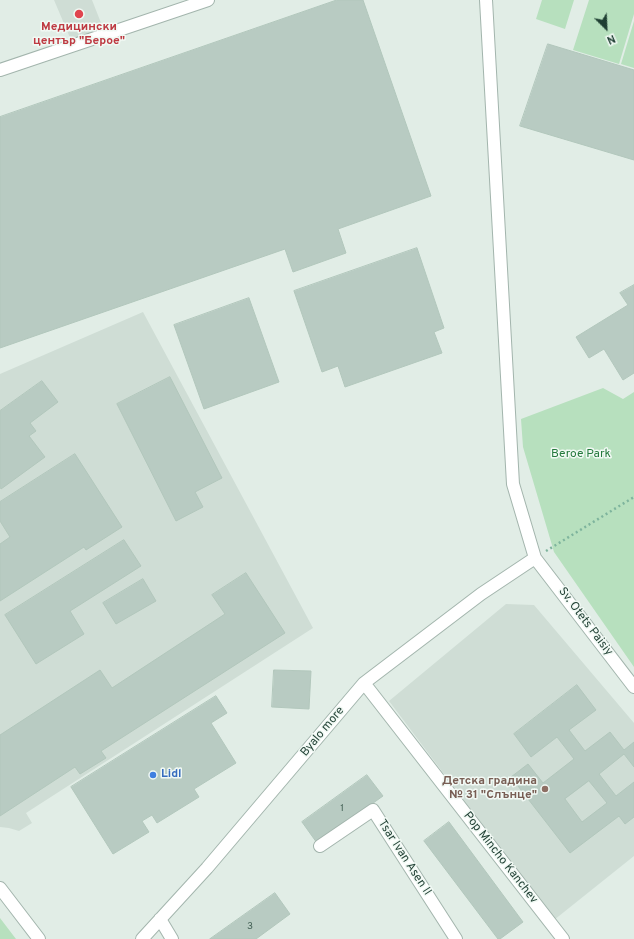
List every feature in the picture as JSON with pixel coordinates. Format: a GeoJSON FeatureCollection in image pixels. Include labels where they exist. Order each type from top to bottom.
{"type":"FeatureCollection","features":[{"type":"Feature","properties":{"kind":"street"},"geometry":{"type":"LineString","coordinates":[[0,70],[208,0]]}},
{"type":"Feature","properties":{"kind":"street"},"geometry":{"type":"LineString","coordinates":[[486,0],[513,484],[535,558]]}},
{"type":"Feature","properties":{"kind":"street","name":"Byalo more"},"geometry":{"type":"LineString","coordinates":[[142,939],[207,868],[364,683],[481,594],[535,558]]}},
{"type":"Feature","properties":{"kind":"street","name":"Sv. Otets Paisiy"},"geometry":{"type":"LineString","coordinates":[[535,558],[634,687]]}},
{"type":"Feature","properties":{"kind":"street","name":"Pop Mincho Kanchev"},"geometry":{"type":"LineString","coordinates":[[364,683],[563,939]]}},
{"type":"Feature","properties":{"kind":"street","name":"Tsar Ivan Asen II"},"geometry":{"type":"LineString","coordinates":[[320,846],[373,810],[456,939]]}},
{"type":"Feature","properties":{"kind":"street"},"geometry":{"type":"LineString","coordinates":[[0,888],[39,939]]}},
{"type":"Feature","properties":{"kind":"street"},"geometry":{"type":"LineString","coordinates":[[160,919],[172,939]]}},
{"type":"Feature","properties":{"kind":"path"},"geometry":{"type":"LineString","coordinates":[[535,558],[634,497]]}},
{"type":"Feature","properties":{"kind":"shaded area","name":"Медицински център \"Берое\""},"geometry":{"type":"Polygon","coordinates":[[[54,0],[92,0],[103,28],[71,40],[54,0]]]}},
{"type":"Feature","properties":{"kind":"shaded area"},"geometry":{"type":"Polygon","coordinates":[[[143,312],[313,628],[26,813],[32,823],[19,831],[0,827],[0,374],[143,312]]]}},
{"type":"Feature","properties":{"kind":"shaded area","name":"Детска градина № 31 \"Слънце\""},"geometry":{"type":"Polygon","coordinates":[[[506,604],[534,605],[634,723],[634,856],[554,920],[389,701],[506,604]]]}},
{"type":"Feature","properties":{"kind":"green space"},"geometry":{"type":"Polygon","coordinates":[[[542,0],[574,0],[565,29],[536,19],[542,0]]]}},
{"type":"Feature","properties":{"kind":"green space"},"geometry":{"type":"Polygon","coordinates":[[[589,0],[634,0],[634,14],[619,64],[573,50],[589,0]]]}},
{"type":"Feature","properties":{"kind":"green space"},"geometry":{"type":"Polygon","coordinates":[[[634,21],[634,68],[621,64],[634,21]]]}},
{"type":"Feature","properties":{"kind":"green space","name":"Beroe Park"},"geometry":{"type":"Polygon","coordinates":[[[603,388],[623,399],[634,392],[634,667],[554,552],[523,447],[521,419],[603,388]]]}},
{"type":"Feature","properties":{"kind":"green space"},"geometry":{"type":"Polygon","coordinates":[[[0,918],[16,939],[0,939],[0,918]]]}},
{"type":"Feature","properties":{"kind":"building"},"geometry":{"type":"Polygon","coordinates":[[[337,0],[363,0],[431,196],[338,229],[346,253],[293,272],[285,249],[0,348],[0,117],[337,0]]]}},
{"type":"Feature","properties":{"kind":"building"},"geometry":{"type":"Polygon","coordinates":[[[548,44],[634,70],[634,160],[520,126],[548,44]]]}},
{"type":"Feature","properties":{"kind":"building"},"geometry":{"type":"Polygon","coordinates":[[[417,248],[444,328],[434,332],[442,353],[345,387],[338,366],[322,372],[294,291],[417,248]]]}},
{"type":"Feature","properties":{"kind":"building"},"geometry":{"type":"Polygon","coordinates":[[[634,285],[634,373],[623,380],[604,349],[589,358],[576,337],[628,305],[620,293],[634,285]]]}},
{"type":"Feature","properties":{"kind":"building"},"geometry":{"type":"Polygon","coordinates":[[[249,298],[279,382],[204,409],[174,325],[249,298]]]}},
{"type":"Feature","properties":{"kind":"building"},"geometry":{"type":"Polygon","coordinates":[[[170,377],[222,478],[195,492],[203,507],[176,521],[117,404],[170,377]]]}},
{"type":"Feature","properties":{"kind":"building"},"geometry":{"type":"Polygon","coordinates":[[[42,381],[58,402],[30,423],[36,431],[29,436],[45,457],[1,489],[0,411],[42,381]]]}},
{"type":"Feature","properties":{"kind":"building"},"geometry":{"type":"Polygon","coordinates":[[[75,454],[122,527],[86,550],[84,547],[0,601],[0,544],[10,537],[0,521],[0,502],[75,454]]]}},
{"type":"Feature","properties":{"kind":"building"},"geometry":{"type":"Polygon","coordinates":[[[124,540],[141,566],[70,611],[84,634],[36,664],[5,615],[124,540]]]}},
{"type":"Feature","properties":{"kind":"building"},"geometry":{"type":"Polygon","coordinates":[[[246,573],[285,633],[101,751],[106,758],[80,774],[75,767],[0,816],[0,735],[100,670],[112,688],[225,614],[212,595],[246,573]]]}},
{"type":"Feature","properties":{"kind":"building"},"geometry":{"type":"Polygon","coordinates":[[[143,579],[156,601],[116,624],[103,603],[143,579]]]}},
{"type":"Feature","properties":{"kind":"building"},"geometry":{"type":"Polygon","coordinates":[[[274,670],[311,671],[309,709],[272,707],[274,670]]]}},
{"type":"Feature","properties":{"kind":"building"},"geometry":{"type":"Polygon","coordinates":[[[577,685],[596,710],[569,730],[585,751],[610,732],[624,750],[634,742],[634,767],[624,754],[599,774],[616,796],[634,782],[634,817],[625,824],[619,816],[570,853],[511,777],[528,764],[543,783],[574,759],[557,737],[531,757],[514,734],[577,685]],[[589,781],[565,799],[582,822],[607,803],[589,781]]]}},
{"type":"Feature","properties":{"kind":"building","name":"Lidl"},"geometry":{"type":"Polygon","coordinates":[[[216,696],[227,713],[211,723],[236,763],[194,789],[199,797],[157,823],[152,815],[142,821],[149,832],[113,854],[71,787],[216,696]]]}},
{"type":"Feature","properties":{"kind":"building"},"geometry":{"type":"Polygon","coordinates":[[[367,775],[383,796],[317,843],[302,822],[367,775]]]}},
{"type":"Feature","properties":{"kind":"building"},"geometry":{"type":"Polygon","coordinates":[[[449,822],[523,922],[500,939],[498,939],[424,841],[449,822]]]}},
{"type":"Feature","properties":{"kind":"building"},"geometry":{"type":"Polygon","coordinates":[[[275,893],[290,914],[256,939],[210,939],[275,893]]]}},
{"type":"Feature","properties":{"kind":"place","name":"Медицински център \"Берое\""},"geometry":{"type":"Point","coordinates":[79,14]}},
{"type":"Feature","properties":{"kind":"place","name":"Lidl"},"geometry":{"type":"Point","coordinates":[153,775]}},
{"type":"Feature","properties":{"kind":"place","name":"Детска градина № 31 \"Слънце\""},"geometry":{"type":"Point","coordinates":[545,789]}}]}
